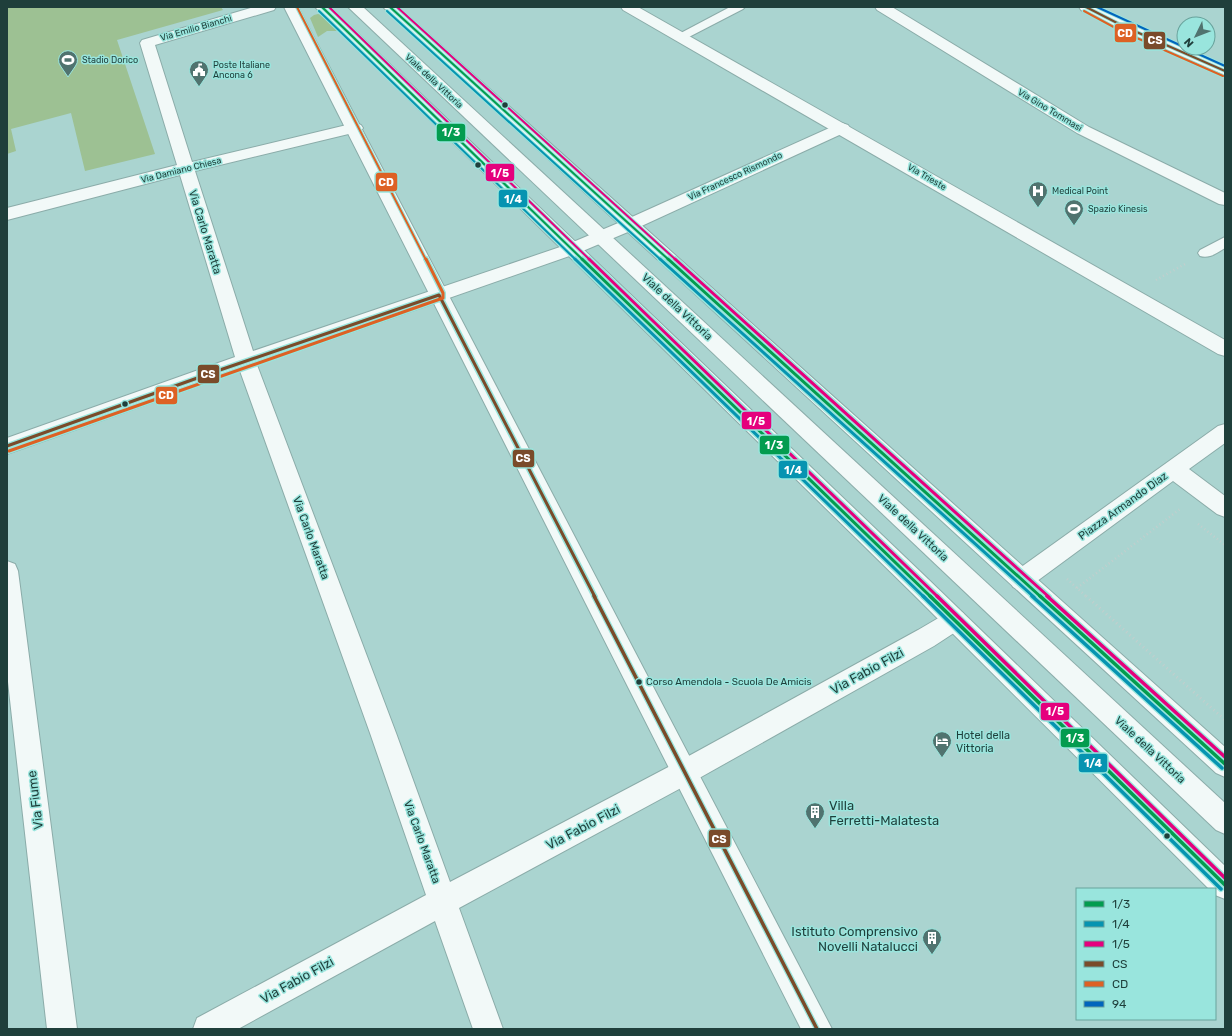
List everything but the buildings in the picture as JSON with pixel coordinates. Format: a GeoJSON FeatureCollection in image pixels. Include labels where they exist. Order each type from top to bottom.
{"type":"FeatureCollection","features":[{"type":"Feature","properties":{"kind":"street","name":"Via Emilio Bianchi"},"geometry":{"type":"LineString","coordinates":[[147,43],[269,7]]}},
{"type":"Feature","properties":{"kind":"street"},"geometry":{"type":"LineString","coordinates":[[291,7],[355,128],[817,1029]]}},
{"type":"Feature","properties":{"kind":"street"},"geometry":{"type":"LineString","coordinates":[[322,7],[955,620],[1225,886]]}},
{"type":"Feature","properties":{"kind":"street","name":"Viale della Vittoria"},"geometry":{"type":"LineString","coordinates":[[355,7],[1225,820]]}},
{"type":"Feature","properties":{"kind":"street"},"geometry":{"type":"LineString","coordinates":[[390,7],[1225,764]]}},
{"type":"Feature","properties":{"kind":"street","name":"Via Trieste"},"geometry":{"type":"LineString","coordinates":[[628,7],[1225,348]]}},
{"type":"Feature","properties":{"kind":"street","name":"Via Gino Tommasi"},"geometry":{"type":"LineString","coordinates":[[882,7],[1083,130],[1225,200]]}},
{"type":"Feature","properties":{"kind":"street"},"geometry":{"type":"LineString","coordinates":[[1086,7],[1123,26],[1225,71]]}},
{"type":"Feature","properties":{"kind":"street","name":"Via Carlo Maratta"},"geometry":{"type":"LineString","coordinates":[[147,43],[246,361],[443,900],[488,1029]]}},
{"type":"Feature","properties":{"kind":"street","name":"Via Damiano Chiesa"},"geometry":{"type":"LineString","coordinates":[[7,214],[186,168],[355,128]]}},
{"type":"Feature","properties":{"kind":"street","name":"Via Francesco Rismondo"},"geometry":{"type":"LineString","coordinates":[[629,225],[842,128]]}},
{"type":"Feature","properties":{"kind":"street"},"geometry":{"type":"LineString","coordinates":[[7,446],[246,361],[572,249],[629,225]]}},
{"type":"Feature","properties":{"kind":"street"},"geometry":{"type":"LineString","coordinates":[[1173,469],[1225,432]]}},
{"type":"Feature","properties":{"kind":"street","name":"Piazza Armando Diaz"},"geometry":{"type":"LineString","coordinates":[[1021,580],[1173,469],[1225,508]]}},
{"type":"Feature","properties":{"kind":"street","name":"Via Fiume"},"geometry":{"type":"LineString","coordinates":[[7,571],[62,1029]]}},
{"type":"Feature","properties":{"kind":"street","name":"Via Fabio Filzi"},"geometry":{"type":"LineString","coordinates":[[208,1029],[443,900],[685,772],[919,642],[955,620]]}},
{"type":"Feature","properties":{"kind":"lane"},"geometry":{"type":"LineString","coordinates":[[681,37],[739,7]]}},
{"type":"Feature","properties":{"kind":"lane"},"geometry":{"type":"LineString","coordinates":[[1205,253],[1225,242]]}},
{"type":"Feature","properties":{"kind":"path"},"geometry":{"type":"LineString","coordinates":[[1151,283],[1178,268]]}},
{"type":"Feature","properties":{"kind":"path"},"geometry":{"type":"LineString","coordinates":[[1077,588],[1180,510],[1183,503]]}},
{"type":"Feature","properties":{"kind":"path"},"geometry":{"type":"LineString","coordinates":[[1180,510],[1186,514]]}},
{"type":"Feature","properties":{"kind":"path"},"geometry":{"type":"LineString","coordinates":[[1197,523],[1225,545]]}},
{"type":"Feature","properties":{"kind":"path"},"geometry":{"type":"LineString","coordinates":[[1064,577],[1225,720]]}},
{"type":"Feature","properties":{"kind":"green space","name":"Stadio Dorico"},"geometry":{"type":"Polygon","coordinates":[[[7,7],[221,7],[223,10],[117,40],[155,154],[85,171],[71,113],[11,129],[16,151],[7,154],[7,7]]]}},
{"type":"Feature","properties":{"kind":"green space"},"geometry":{"type":"Polygon","coordinates":[[[318,14],[323,15],[340,31],[327,31],[318,37],[310,18],[318,14]]]}},
{"type":"Feature","properties":{"kind":"transit line","name":"CD"},"geometry":{"type":"LineString","coordinates":[[9,451],[443,298],[443,293],[297,7]]}},
{"type":"Feature","properties":{"kind":"transit line","name":"1/3"},"geometry":{"type":"LineString","coordinates":[[322,7],[920,586],[1225,885]]}},
{"type":"Feature","properties":{"kind":"transit line","name":"1/5"},"geometry":{"type":"LineString","coordinates":[[329,7],[923,582],[1225,878]]}},
{"type":"Feature","properties":{"kind":"transit line","name":"1/3"},"geometry":{"type":"LineString","coordinates":[[390,7],[1225,764]]}},
{"type":"Feature","properties":{"kind":"transit line","name":"1/5"},"geometry":{"type":"LineString","coordinates":[[397,7],[1225,757]]}},
{"type":"Feature","properties":{"kind":"transit line","name":"CS"},"geometry":{"type":"LineString","coordinates":[[1086,7],[1123,26],[1225,71]]}},
{"type":"Feature","properties":{"kind":"transit line","name":"94"},"geometry":{"type":"LineString","coordinates":[[1097,7],[1176,43]]}},
{"type":"Feature","properties":{"kind":"transit line","name":"1/4"},"geometry":{"type":"LineString","coordinates":[[319,11],[917,590],[1221,889]]}},
{"type":"Feature","properties":{"kind":"transit line","name":"1/4"},"geometry":{"type":"LineString","coordinates":[[387,11],[1222,768]]}},
{"type":"Feature","properties":{"kind":"transit line","name":"CD"},"geometry":{"type":"LineString","coordinates":[[1084,11],[1121,31],[1223,76]]}},
{"type":"Feature","properties":{"kind":"transit line","name":"94"},"geometry":{"type":"LineString","coordinates":[[1203,56],[1225,66]]}},
{"type":"Feature","properties":{"kind":"transit line","name":"CS"},"geometry":{"type":"LineString","coordinates":[[7,446],[217,371],[439,295],[817,1029]]}},
{"type":"Feature","properties":{"kind":"place","name":"Stadio Dorico"},"geometry":{"type":"Point","coordinates":[68,77]}},
{"type":"Feature","properties":{"kind":"place","name":"Poste Italiane Ancona 6"},"geometry":{"type":"Point","coordinates":[199,87]}},
{"type":"Feature","properties":{"kind":"place","name":"Medical Point"},"geometry":{"type":"Point","coordinates":[1038,208]}},
{"type":"Feature","properties":{"kind":"place","name":"Spazio Kinesis"},"geometry":{"type":"Point","coordinates":[1074,226]}},
{"type":"Feature","properties":{"kind":"place","name":"Corso Amendola - Scuola De Amicis"},"geometry":{"type":"Point","coordinates":[639,682]}},
{"type":"Feature","properties":{"kind":"place","name":"Hotel della Vittoria"},"geometry":{"type":"Point","coordinates":[942,758]}},
{"type":"Feature","properties":{"kind":"place","name":"Villa Ferretti-Malatesta"},"geometry":{"type":"Point","coordinates":[815,829]}},
{"type":"Feature","properties":{"kind":"place","name":"Istituto Comprensivo Novelli Natalucci"},"geometry":{"type":"Point","coordinates":[932,955]}}]}
